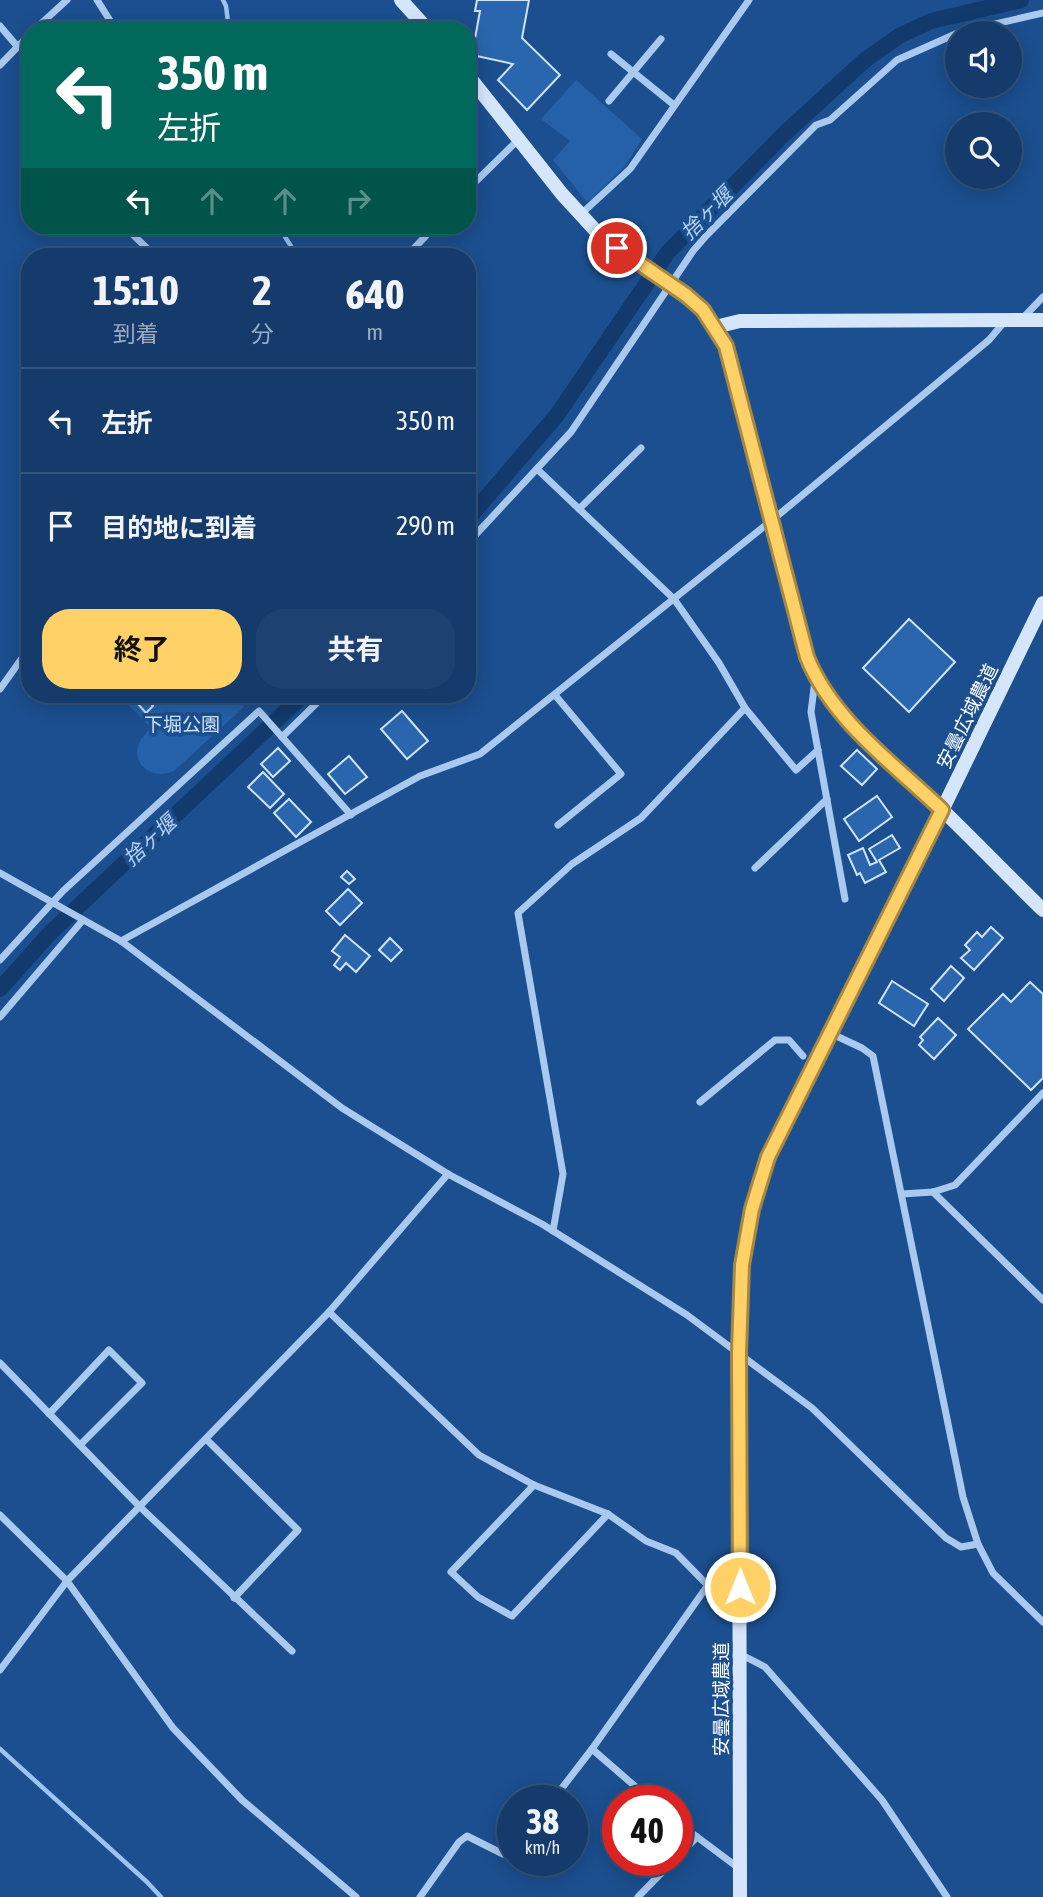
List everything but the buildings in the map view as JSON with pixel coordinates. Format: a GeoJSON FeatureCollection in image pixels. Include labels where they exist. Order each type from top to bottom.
{"type":"FeatureCollection","features":[{"type":"Feature","properties":{"kind":"street"},"geometry":{"type":"LineString","coordinates":[[44,21],[68,0]]}},
{"type":"Feature","properties":{"kind":"street"},"geometry":{"type":"LineString","coordinates":[[97,0],[110,21]]}},
{"type":"Feature","properties":{"kind":"street"},"geometry":{"type":"LineString","coordinates":[[401,0],[420,21]]}},
{"type":"Feature","properties":{"kind":"street"},"geometry":{"type":"LineString","coordinates":[[580,215],[629,169],[749,0]]}},
{"type":"Feature","properties":{"kind":"street"},"geometry":{"type":"LineString","coordinates":[[476,534],[571,432],[666,282],[755,184],[816,125],[830,120],[897,60],[960,32],[1043,13]]}},
{"type":"Feature","properties":{"kind":"street"},"geometry":{"type":"LineString","coordinates":[[0,26],[17,46]]}},
{"type":"Feature","properties":{"kind":"street"},"geometry":{"type":"LineString","coordinates":[[609,101],[661,39]]}},
{"type":"Feature","properties":{"kind":"street"},"geometry":{"type":"LineString","coordinates":[[0,65],[21,42]]}},
{"type":"Feature","properties":{"kind":"street"},"geometry":{"type":"LineString","coordinates":[[611,54],[674,105]]}},
{"type":"Feature","properties":{"kind":"street"},"geometry":{"type":"LineString","coordinates":[[476,85],[580,215],[617,248],[703,310],[715,327],[732,363],[807,657],[815,678],[834,704],[872,744],[1043,910]]}},
{"type":"Feature","properties":{"kind":"street"},"geometry":{"type":"LineString","coordinates":[[476,181],[519,139]]}},
{"type":"Feature","properties":{"kind":"street"},"geometry":{"type":"LineString","coordinates":[[133,235],[147,248]]}},
{"type":"Feature","properties":{"kind":"street"},"geometry":{"type":"LineString","coordinates":[[414,248],[427,235]]}},
{"type":"Feature","properties":{"kind":"street"},"geometry":{"type":"LineString","coordinates":[[121,941],[420,776],[480,754],[772,520],[1043,297]]}},
{"type":"Feature","properties":{"kind":"street"},"geometry":{"type":"LineString","coordinates":[[715,327],[740,321],[1043,320]]}},
{"type":"Feature","properties":{"kind":"street"},"geometry":{"type":"LineString","coordinates":[[579,509],[640,448]]}},
{"type":"Feature","properties":{"kind":"street"},"geometry":{"type":"LineString","coordinates":[[537,469],[674,599],[719,663],[745,708],[796,771],[818,750]]}},
{"type":"Feature","properties":{"kind":"street","name":"安曇広域農道"},"geometry":{"type":"LineString","coordinates":[[740,1897],[739,1352],[742,1265],[752,1209],[768,1157],[1043,603]]}},
{"type":"Feature","properties":{"kind":"street"},"geometry":{"type":"LineString","coordinates":[[0,689],[21,660]]}},
{"type":"Feature","properties":{"kind":"street"},"geometry":{"type":"LineString","coordinates":[[815,678],[811,712],[845,899]]}},
{"type":"Feature","properties":{"kind":"street"},"geometry":{"type":"LineString","coordinates":[[555,695],[621,774],[558,825]]}},
{"type":"Feature","properties":{"kind":"street"},"geometry":{"type":"LineString","coordinates":[[282,737],[318,703]]}},
{"type":"Feature","properties":{"kind":"street"},"geometry":{"type":"LineString","coordinates":[[553,1231],[563,1174],[519,913],[572,864],[641,818],[745,708]]}},
{"type":"Feature","properties":{"kind":"street"},"geometry":{"type":"LineString","coordinates":[[0,960],[56,903],[259,711],[351,815]]}},
{"type":"Feature","properties":{"kind":"street"},"geometry":{"type":"LineString","coordinates":[[755,867],[827,799]]}},
{"type":"Feature","properties":{"kind":"street"},"geometry":{"type":"LineString","coordinates":[[0,873],[121,941],[342,1108],[448,1174],[553,1231],[687,1315],[812,1408],[946,1538],[961,1547],[978,1544]]}},
{"type":"Feature","properties":{"kind":"street"},"geometry":{"type":"LineString","coordinates":[[0,1017],[82,919]]}},
{"type":"Feature","properties":{"kind":"street"},"geometry":{"type":"LineString","coordinates":[[829,1033],[873,1056],[929,1340],[963,1497],[978,1544],[993,1573],[1043,1622]]}},
{"type":"Feature","properties":{"kind":"street"},"geometry":{"type":"LineString","coordinates":[[700,1102],[775,1040],[789,1041],[803,1056]]}},
{"type":"Feature","properties":{"kind":"street"},"geometry":{"type":"LineString","coordinates":[[902,1194],[933,1192],[955,1185],[1043,1093]]}},
{"type":"Feature","properties":{"kind":"street"},"geometry":{"type":"LineString","coordinates":[[0,1670],[67,1581],[329,1312],[448,1174]]}},
{"type":"Feature","properties":{"kind":"street"},"geometry":{"type":"LineString","coordinates":[[933,1192],[1043,1300]]}},
{"type":"Feature","properties":{"kind":"street"},"geometry":{"type":"LineString","coordinates":[[329,1312],[479,1455],[534,1485],[608,1514],[646,1541],[676,1553],[730,1608],[740,1613]]}},
{"type":"Feature","properties":{"kind":"street"},"geometry":{"type":"LineString","coordinates":[[49,1414],[108,1350],[142,1383],[80,1445]]}},
{"type":"Feature","properties":{"kind":"street"},"geometry":{"type":"LineString","coordinates":[[0,1363],[139,1506],[292,1651]]}},
{"type":"Feature","properties":{"kind":"street"},"geometry":{"type":"LineString","coordinates":[[206,1439],[298,1530],[234,1598]]}},
{"type":"Feature","properties":{"kind":"street"},"geometry":{"type":"LineString","coordinates":[[534,1485],[452,1572],[478,1597],[512,1616],[608,1514]]}},
{"type":"Feature","properties":{"kind":"street"},"geometry":{"type":"LineString","coordinates":[[0,1515],[67,1581],[173,1728],[242,1800],[356,1897]]}},
{"type":"Feature","properties":{"kind":"street"},"geometry":{"type":"LineString","coordinates":[[564,1785],[708,1585]]}},
{"type":"Feature","properties":{"kind":"street"},"geometry":{"type":"LineString","coordinates":[[740,1654],[765,1667],[882,1800],[947,1897]]}},
{"type":"Feature","properties":{"kind":"street"},"geometry":{"type":"LineString","coordinates":[[592,1749],[634,1785]]}},
{"type":"Feature","properties":{"kind":"street"},"geometry":{"type":"LineString","coordinates":[[693,1834],[740,1870]]}},
{"type":"Feature","properties":{"kind":"street"},"geometry":{"type":"LineString","coordinates":[[420,1897],[459,1842],[467,1836],[497,1851]]}},
{"type":"Feature","properties":{"kind":"street"},"geometry":{"type":"LineString","coordinates":[[693,1841],[697,1837]]}},
{"type":"Feature","properties":{"kind":"street"},"geometry":{"type":"LineString","coordinates":[[638,1897],[659,1876]]}},
{"type":"Feature","properties":{"kind":"green space"},"geometry":{"type":"Polygon","coordinates":[[[576,80],[642,139],[625,166],[592,199],[586,201],[553,160],[570,141],[541,119],[576,80]]]}},
{"type":"Feature","properties":{"kind":"green space","name":"下堀公園"},"geometry":{"type":"Polygon","coordinates":[[[127,703],[240,703],[244,707],[174,771],[167,773],[147,770],[139,760],[138,746],[151,728],[127,703]]]}},
{"type":"Feature","properties":{"kind":"waterway"},"geometry":{"type":"LineString","coordinates":[[223,0],[228,21]]}},
{"type":"Feature","properties":{"kind":"waterway","name":"捨ヶ堰"},"geometry":{"type":"LineString","coordinates":[[476,510],[557,415],[668,252],[784,134],[865,60],[899,36],[931,21],[1021,0]]}},
{"type":"Feature","properties":{"kind":"waterway"},"geometry":{"type":"LineString","coordinates":[[284,235],[292,248]]}},
{"type":"Feature","properties":{"kind":"waterway","name":"捨ヶ堰"},"geometry":{"type":"LineString","coordinates":[[0,989],[50,933],[294,703]]}},
{"type":"Feature","properties":{"kind":"waterway"},"geometry":{"type":"LineString","coordinates":[[0,1749],[161,1897]]}},
{"type":"Feature","properties":{"kind":"route"},"geometry":{"type":"LineString","coordinates":[[617,248],[686,295],[703,310],[726,346],[807,657],[815,678],[834,704],[872,744],[942,810],[768,1157],[752,1209],[742,1265],[739,1341],[740,1587]]}}]}
